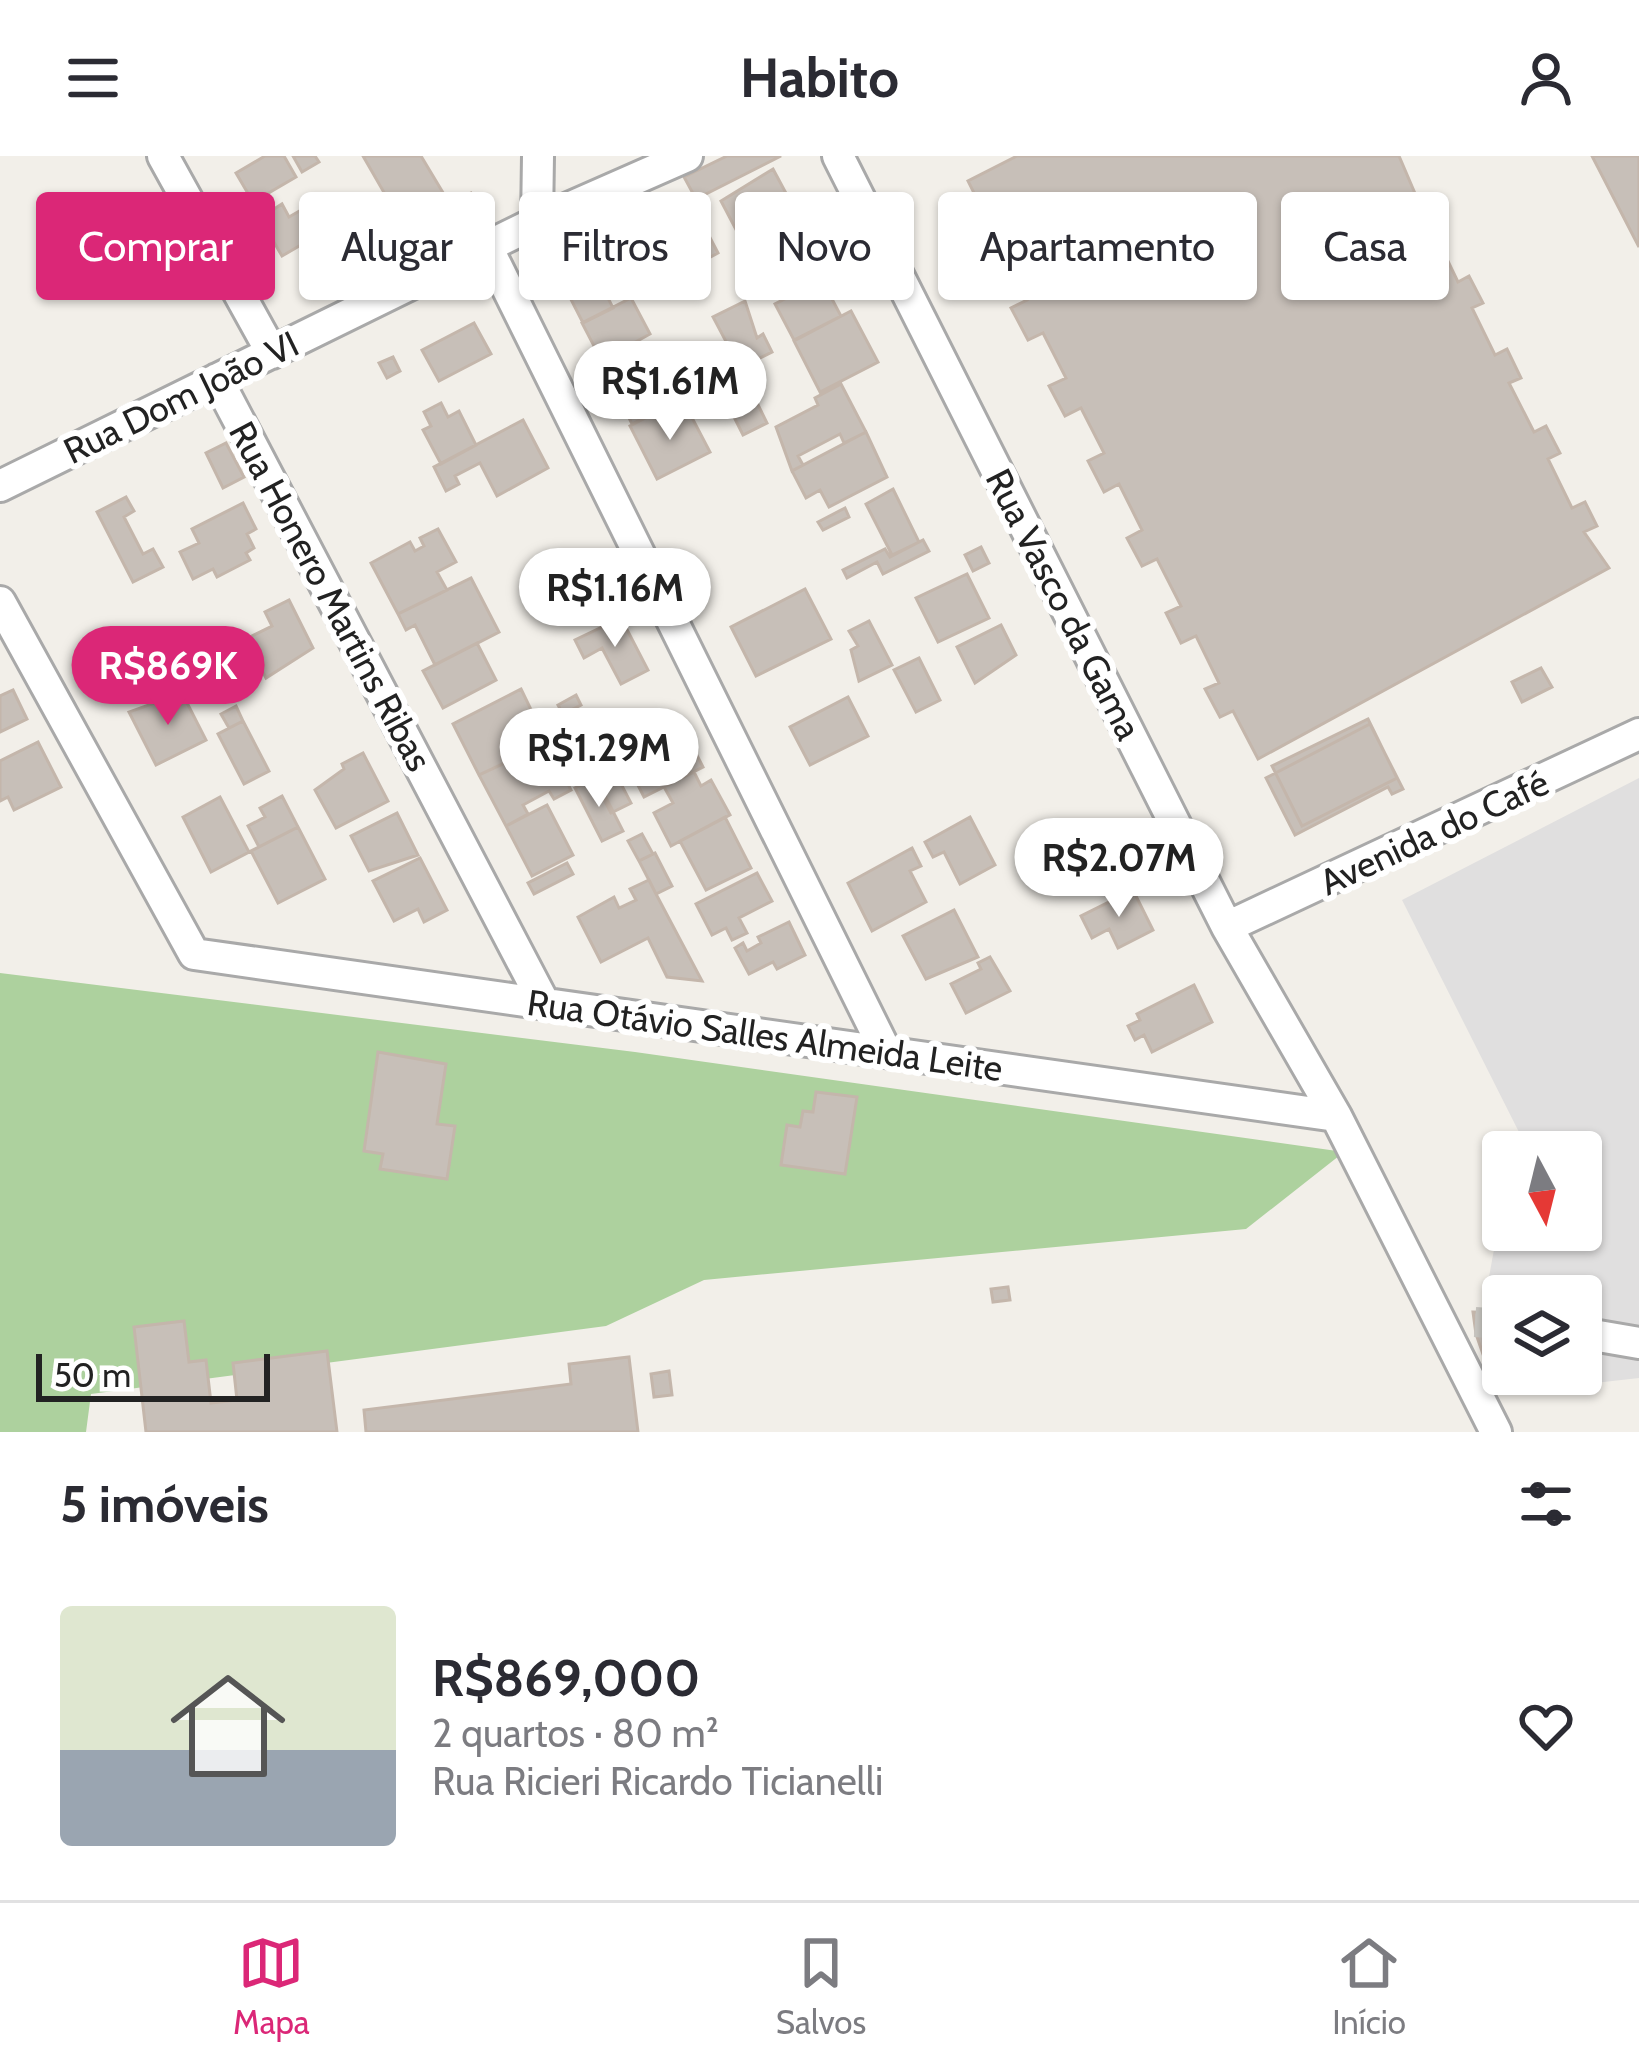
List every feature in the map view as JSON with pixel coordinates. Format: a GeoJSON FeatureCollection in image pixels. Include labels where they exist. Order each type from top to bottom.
{"type":"FeatureCollection","features":[{"type":"Feature","properties":{"kind":"street"},"geometry":{"type":"LineString","coordinates":[[164,156],[272,352]]}},
{"type":"Feature","properties":{"kind":"street"},"geometry":{"type":"LineString","coordinates":[[537,192],[538,156]]}},
{"type":"Feature","properties":{"kind":"street","name":"Rua Dom João VI"},"geometry":{"type":"LineString","coordinates":[[605,192],[687,156]]}},
{"type":"Feature","properties":{"kind":"street","name":"Rua Vasco da Gama"},"geometry":{"type":"LineString","coordinates":[[838,156],[1228,927],[1336,1117],[1481,1323],[1482,1376],[1496,1432]]}},
{"type":"Feature","properties":{"kind":"street"},"geometry":{"type":"LineString","coordinates":[[495,263],[886,1052]]}},
{"type":"Feature","properties":{"kind":"street","name":"Rua Dom João VI"},"geometry":{"type":"LineString","coordinates":[[0,486],[378,300]]}},
{"type":"Feature","properties":{"kind":"street","name":"Rua Honero Martins Ribas"},"geometry":{"type":"LineString","coordinates":[[217,379],[544,1004]]}},
{"type":"Feature","properties":{"kind":"street","name":"Rua Otávio Salles Almeida Leite"},"geometry":{"type":"LineString","coordinates":[[0,602],[194,954],[1336,1117]]}},
{"type":"Feature","properties":{"kind":"street","name":"Avenida do Café"},"geometry":{"type":"LineString","coordinates":[[1228,927],[1639,734]]}},
{"type":"Feature","properties":{"kind":"street"},"geometry":{"type":"LineString","coordinates":[[1602,1338],[1639,1343]]}},
{"type":"Feature","properties":{"kind":"shaded area"},"geometry":{"type":"Polygon","coordinates":[[[1639,778],[1639,1378],[1602,1382],[1602,1275],[1489,1275],[1494,1251],[1602,1251],[1602,1131],[1518,1131],[1402,900],[1639,778]]]}},
{"type":"Feature","properties":{"kind":"green space"},"geometry":{"type":"Polygon","coordinates":[[[0,973],[635,1052],[1344,1152],[1246,1229],[704,1280],[606,1326],[91,1394],[86,1432],[0,1432],[0,973]]]}},
{"type":"Feature","properties":{"kind":"building"},"geometry":{"type":"Polygon","coordinates":[[[265,156],[284,156],[296,177],[270,192],[247,192],[236,173],[265,156]]]}},
{"type":"Feature","properties":{"kind":"building"},"geometry":{"type":"Polygon","coordinates":[[[293,156],[315,156],[319,162],[302,172],[293,156]]]}},
{"type":"Feature","properties":{"kind":"building"},"geometry":{"type":"Polygon","coordinates":[[[363,156],[421,156],[443,192],[384,192],[363,156]]]}},
{"type":"Feature","properties":{"kind":"building"},"geometry":{"type":"Polygon","coordinates":[[[727,156],[781,156],[710,192],[692,192],[684,177],[727,156]]]}},
{"type":"Feature","properties":{"kind":"building"},"geometry":{"type":"Polygon","coordinates":[[[1017,156],[1399,156],[1414,192],[1281,192],[1281,300],[1449,300],[1449,263],[1458,282],[1469,276],[1483,303],[1472,308],[1495,355],[1507,349],[1521,378],[1509,383],[1534,432],[1546,426],[1560,453],[1548,459],[1572,508],[1585,502],[1597,526],[1584,532],[1609,568],[1258,759],[1233,711],[1220,717],[1205,689],[1219,683],[1196,636],[1181,643],[1166,613],[1181,606],[1157,559],[1142,566],[1127,538],[1142,530],[1119,484],[1104,492],[1088,461],[1104,453],[1081,408],[1065,416],[1049,386],[1066,378],[1043,333],[1028,340],[1011,308],[1027,300],[1257,300],[1257,192],[974,192],[968,181],[1017,156]]]}},
{"type":"Feature","properties":{"kind":"building"},"geometry":{"type":"Polygon","coordinates":[[[1592,156],[1639,156],[1639,247],[1592,156]]]}},
{"type":"Feature","properties":{"kind":"building"},"geometry":{"type":"Polygon","coordinates":[[[773,169],[785,192],[736,192],[773,169]]]}},
{"type":"Feature","properties":{"kind":"building"},"geometry":{"type":"Polygon","coordinates":[[[735,192],[735,228],[721,201],[735,192]]]}},
{"type":"Feature","properties":{"kind":"building"},"geometry":{"type":"Polygon","coordinates":[[[282,204],[289,217],[299,211],[299,246],[282,256],[275,244],[275,208],[282,204]]]}},
{"type":"Feature","properties":{"kind":"building"},"geometry":{"type":"Polygon","coordinates":[[[571,300],[609,300],[613,308],[583,323],[571,300]]]}},
{"type":"Feature","properties":{"kind":"building"},"geometry":{"type":"Polygon","coordinates":[[[632,300],[650,334],[623,349],[628,360],[607,371],[582,323],[632,300]]]}},
{"type":"Feature","properties":{"kind":"building"},"geometry":{"type":"Polygon","coordinates":[[[833,300],[841,316],[794,340],[775,304],[833,300]]]}},
{"type":"Feature","properties":{"kind":"building"},"geometry":{"type":"Polygon","coordinates":[[[745,301],[757,338],[763,334],[772,352],[740,368],[713,317],[745,301]]]}},
{"type":"Feature","properties":{"kind":"building"},"geometry":{"type":"Polygon","coordinates":[[[851,311],[878,362],[820,392],[794,341],[851,311]]]}},
{"type":"Feature","properties":{"kind":"building"},"geometry":{"type":"Polygon","coordinates":[[[474,323],[491,354],[439,381],[422,350],[474,323]]]}},
{"type":"Feature","properties":{"kind":"building"},"geometry":{"type":"Polygon","coordinates":[[[659,344],[686,396],[632,424],[606,371],[659,344]]]}},
{"type":"Feature","properties":{"kind":"building"},"geometry":{"type":"Polygon","coordinates":[[[393,357],[400,371],[387,378],[379,363],[393,357]]]}},
{"type":"Feature","properties":{"kind":"building"},"geometry":{"type":"Polygon","coordinates":[[[740,368],[767,423],[743,435],[716,381],[740,368]]]}},
{"type":"Feature","properties":{"kind":"building"},"geometry":{"type":"Polygon","coordinates":[[[841,384],[866,432],[844,443],[840,434],[798,456],[803,465],[792,471],[776,427],[818,405],[815,398],[841,384]]]}},
{"type":"Feature","properties":{"kind":"building"},"geometry":{"type":"Polygon","coordinates":[[[441,403],[448,417],[459,411],[476,445],[441,464],[423,430],[431,426],[424,412],[441,403]]]}},
{"type":"Feature","properties":{"kind":"building"},"geometry":{"type":"Polygon","coordinates":[[[689,412],[710,452],[657,479],[630,426],[655,413],[662,426],[689,412]]]}},
{"type":"Feature","properties":{"kind":"building"},"geometry":{"type":"Polygon","coordinates":[[[523,420],[548,468],[497,496],[480,463],[455,476],[459,484],[446,491],[434,467],[523,420]]]}},
{"type":"Feature","properties":{"kind":"building"},"geometry":{"type":"Polygon","coordinates":[[[866,432],[887,477],[829,507],[820,490],[806,498],[792,471],[866,432]]]}},
{"type":"Feature","properties":{"kind":"building"},"geometry":{"type":"Polygon","coordinates":[[[226,443],[244,477],[223,488],[206,453],[226,443]]]}},
{"type":"Feature","properties":{"kind":"building"},"geometry":{"type":"Polygon","coordinates":[[[893,489],[919,542],[892,555],[866,504],[893,489]]]}},
{"type":"Feature","properties":{"kind":"building"},"geometry":{"type":"Polygon","coordinates":[[[126,497],[134,511],[124,517],[143,554],[153,549],[163,567],[133,582],[97,512],[126,497]]]}},
{"type":"Feature","properties":{"kind":"building"},"geometry":{"type":"Polygon","coordinates":[[[243,503],[256,529],[247,534],[254,548],[246,553],[250,560],[217,577],[213,569],[193,579],[180,552],[199,543],[192,529],[243,503]]]}},
{"type":"Feature","properties":{"kind":"building"},"geometry":{"type":"Polygon","coordinates":[[[845,508],[849,517],[823,530],[818,522],[845,508]]]}},
{"type":"Feature","properties":{"kind":"building"},"geometry":{"type":"Polygon","coordinates":[[[438,529],[456,562],[437,572],[447,590],[398,614],[371,563],[410,542],[415,551],[424,546],[420,538],[438,529]]]}},
{"type":"Feature","properties":{"kind":"building"},"geometry":{"type":"Polygon","coordinates":[[[923,540],[929,551],[883,574],[877,562],[847,578],[843,570],[885,549],[890,557],[923,540]]]}},
{"type":"Feature","properties":{"kind":"building"},"geometry":{"type":"Polygon","coordinates":[[[981,547],[989,563],[973,571],[965,555],[981,547]]]}},
{"type":"Feature","properties":{"kind":"building"},"geometry":{"type":"Polygon","coordinates":[[[967,574],[989,618],[938,642],[916,598],[967,574]]]}},
{"type":"Feature","properties":{"kind":"building"},"geometry":{"type":"Polygon","coordinates":[[[471,578],[499,632],[435,665],[415,625],[406,630],[398,614],[471,578]]]}},
{"type":"Feature","properties":{"kind":"building"},"geometry":{"type":"Polygon","coordinates":[[[805,589],[831,639],[756,676],[731,627],[805,589]]]}},
{"type":"Feature","properties":{"kind":"building"},"geometry":{"type":"Polygon","coordinates":[[[289,600],[313,648],[266,678],[246,639],[272,626],[265,612],[289,600]]]}},
{"type":"Feature","properties":{"kind":"building"},"geometry":{"type":"Polygon","coordinates":[[[621,618],[648,670],[621,684],[602,648],[584,658],[575,640],[621,618]]]}},
{"type":"Feature","properties":{"kind":"building"},"geometry":{"type":"Polygon","coordinates":[[[869,621],[892,665],[859,681],[851,650],[858,646],[849,631],[869,621]]]}},
{"type":"Feature","properties":{"kind":"building"},"geometry":{"type":"Polygon","coordinates":[[[1001,625],[1016,655],[975,683],[957,647],[1001,625]]]}},
{"type":"Feature","properties":{"kind":"building"},"geometry":{"type":"Polygon","coordinates":[[[220,636],[247,687],[229,695],[203,645],[220,636]]]}},
{"type":"Feature","properties":{"kind":"building"},"geometry":{"type":"Polygon","coordinates":[[[477,643],[496,680],[443,708],[423,671],[477,643]]]}},
{"type":"Feature","properties":{"kind":"building"},"geometry":{"type":"Polygon","coordinates":[[[919,658],[940,700],[916,712],[894,670],[919,658]]]}},
{"type":"Feature","properties":{"kind":"building"},"geometry":{"type":"Polygon","coordinates":[[[1541,668],[1552,687],[1522,702],[1512,682],[1541,668]]]}},
{"type":"Feature","properties":{"kind":"building"},"geometry":{"type":"Polygon","coordinates":[[[521,689],[539,726],[504,745],[511,760],[479,775],[453,724],[521,689]]]}},
{"type":"Feature","properties":{"kind":"building"},"geometry":{"type":"Polygon","coordinates":[[[13,690],[27,719],[0,732],[0,696],[13,690]]]}},
{"type":"Feature","properties":{"kind":"building"},"geometry":{"type":"Polygon","coordinates":[[[182,693],[206,740],[156,765],[129,712],[182,693]]]}},
{"type":"Feature","properties":{"kind":"building"},"geometry":{"type":"Polygon","coordinates":[[[576,695],[581,705],[563,714],[558,705],[576,695]]]}},
{"type":"Feature","properties":{"kind":"building"},"geometry":{"type":"Polygon","coordinates":[[[848,697],[868,736],[810,765],[790,727],[848,697]]]}},
{"type":"Feature","properties":{"kind":"building"},"geometry":{"type":"Polygon","coordinates":[[[236,706],[243,721],[229,728],[221,714],[236,706]]]}},
{"type":"Feature","properties":{"kind":"building"},"geometry":{"type":"Polygon","coordinates":[[[1368,719],[1397,778],[1302,826],[1272,766],[1368,719]]]}},
{"type":"Feature","properties":{"kind":"building"},"geometry":{"type":"Polygon","coordinates":[[[243,721],[269,771],[244,784],[218,734],[243,721]]]}},
{"type":"Feature","properties":{"kind":"building"},"geometry":{"type":"Polygon","coordinates":[[[670,722],[675,732],[683,728],[703,767],[644,797],[624,758],[653,743],[648,733],[670,722]]]}},
{"type":"Feature","properties":{"kind":"building"},"geometry":{"type":"Polygon","coordinates":[[[1370,724],[1403,789],[1392,794],[1388,787],[1295,835],[1266,778],[1370,724]]]}},
{"type":"Feature","properties":{"kind":"building"},"geometry":{"type":"Polygon","coordinates":[[[38,742],[61,787],[14,810],[8,797],[0,801],[0,761],[38,742]]]}},
{"type":"Feature","properties":{"kind":"building"},"geometry":{"type":"Polygon","coordinates":[[[547,743],[571,790],[554,799],[549,791],[523,805],[528,814],[506,826],[479,775],[547,743]]]}},
{"type":"Feature","properties":{"kind":"building"},"geometry":{"type":"Polygon","coordinates":[[[363,753],[388,801],[336,828],[315,790],[344,769],[342,764],[363,753]]]}},
{"type":"Feature","properties":{"kind":"building"},"geometry":{"type":"Polygon","coordinates":[[[606,755],[631,803],[611,813],[586,765],[606,755]]]}},
{"type":"Feature","properties":{"kind":"building"},"geometry":{"type":"Polygon","coordinates":[[[694,772],[701,786],[711,780],[730,815],[671,846],[654,813],[673,803],[664,787],[694,772]]]}},
{"type":"Feature","properties":{"kind":"building"},"geometry":{"type":"Polygon","coordinates":[[[596,778],[623,831],[602,841],[575,788],[596,778]]]}},
{"type":"Feature","properties":{"kind":"building"},"geometry":{"type":"Polygon","coordinates":[[[282,796],[298,827],[259,847],[248,826],[265,817],[260,808],[282,796]]]}},
{"type":"Feature","properties":{"kind":"building"},"geometry":{"type":"Polygon","coordinates":[[[220,797],[249,852],[211,872],[183,817],[220,797]]]}},
{"type":"Feature","properties":{"kind":"building"},"geometry":{"type":"Polygon","coordinates":[[[547,805],[573,855],[532,876],[506,826],[547,805]]]}},
{"type":"Feature","properties":{"kind":"building"},"geometry":{"type":"Polygon","coordinates":[[[397,813],[418,855],[369,871],[351,836],[397,813]]]}},
{"type":"Feature","properties":{"kind":"building"},"geometry":{"type":"Polygon","coordinates":[[[725,817],[751,868],[706,890],[680,841],[725,817]]]}},
{"type":"Feature","properties":{"kind":"building"},"geometry":{"type":"Polygon","coordinates":[[[970,817],[995,865],[960,884],[944,852],[933,857],[925,842],[970,817]]]}},
{"type":"Feature","properties":{"kind":"building"},"geometry":{"type":"Polygon","coordinates":[[[298,827],[325,879],[278,903],[251,851],[298,827]]]}},
{"type":"Feature","properties":{"kind":"building"},"geometry":{"type":"Polygon","coordinates":[[[642,834],[653,854],[639,861],[628,841],[642,834]]]}},
{"type":"Feature","properties":{"kind":"building"},"geometry":{"type":"Polygon","coordinates":[[[912,848],[921,866],[910,871],[926,902],[872,931],[848,883],[912,848]]]}},
{"type":"Feature","properties":{"kind":"building"},"geometry":{"type":"Polygon","coordinates":[[[655,853],[672,886],[656,894],[639,861],[655,853]]]}},
{"type":"Feature","properties":{"kind":"building"},"geometry":{"type":"Polygon","coordinates":[[[420,858],[447,910],[424,922],[418,909],[394,921],[373,881],[420,858]]]}},
{"type":"Feature","properties":{"kind":"building"},"geometry":{"type":"Polygon","coordinates":[[[567,863],[573,874],[534,894],[528,883],[567,863]]]}},
{"type":"Feature","properties":{"kind":"building"},"geometry":{"type":"Polygon","coordinates":[[[757,873],[772,901],[739,918],[747,933],[732,940],[726,928],[712,935],[696,904],[757,873]]]}},
{"type":"Feature","properties":{"kind":"building"},"geometry":{"type":"Polygon","coordinates":[[[649,880],[702,981],[667,977],[648,938],[601,962],[578,917],[614,897],[619,908],[636,900],[630,889],[649,880]]]}},
{"type":"Feature","properties":{"kind":"building"},"geometry":{"type":"Polygon","coordinates":[[[1133,890],[1153,930],[1118,948],[1109,929],[1092,938],[1081,916],[1133,890]]]}},
{"type":"Feature","properties":{"kind":"building"},"geometry":{"type":"Polygon","coordinates":[[[954,910],[978,957],[926,979],[903,936],[954,910]]]}},
{"type":"Feature","properties":{"kind":"building"},"geometry":{"type":"Polygon","coordinates":[[[789,922],[805,955],[777,969],[773,962],[749,974],[735,948],[743,943],[747,951],[761,943],[758,937],[789,922]]]}},
{"type":"Feature","properties":{"kind":"building"},"geometry":{"type":"Polygon","coordinates":[[[990,957],[1010,991],[966,1013],[951,984],[981,969],[978,963],[990,957]]]}},
{"type":"Feature","properties":{"kind":"building"},"geometry":{"type":"Polygon","coordinates":[[[1194,985],[1212,1022],[1152,1052],[1144,1035],[1135,1040],[1128,1026],[1140,1020],[1137,1014],[1194,985]]]}},
{"type":"Feature","properties":{"kind":"building"},"geometry":{"type":"Polygon","coordinates":[[[378,1052],[446,1064],[437,1124],[455,1126],[447,1179],[380,1169],[383,1154],[364,1151],[378,1052]]]}},
{"type":"Feature","properties":{"kind":"building"},"geometry":{"type":"Polygon","coordinates":[[[816,1092],[857,1097],[845,1174],[781,1165],[787,1125],[800,1127],[803,1111],[813,1112],[816,1092]]]}},
{"type":"Feature","properties":{"kind":"building"},"geometry":{"type":"Polygon","coordinates":[[[1008,1287],[1010,1300],[993,1302],[991,1289],[1008,1287]]]}},
{"type":"Feature","properties":{"kind":"building"},"geometry":{"type":"Polygon","coordinates":[[[1473,1312],[1482,1312],[1482,1333],[1476,1334],[1473,1312]]]}},
{"type":"Feature","properties":{"kind":"building"},"geometry":{"type":"Polygon","coordinates":[[[184,1321],[189,1362],[206,1360],[211,1403],[237,1400],[233,1363],[327,1351],[337,1432],[146,1432],[134,1327],[184,1321]]]}},
{"type":"Feature","properties":{"kind":"building"},"geometry":{"type":"Polygon","coordinates":[[[629,1357],[638,1432],[366,1432],[364,1410],[571,1384],[569,1364],[629,1357]]]}},
{"type":"Feature","properties":{"kind":"building"},"geometry":{"type":"Polygon","coordinates":[[[669,1371],[672,1395],[654,1397],[651,1374],[669,1371]]]}},
{"type":"Feature","properties":{"kind":"tunnel"},"geometry":{"type":"LineString","coordinates":[[1475,1322],[1482,1323]]}}]}
